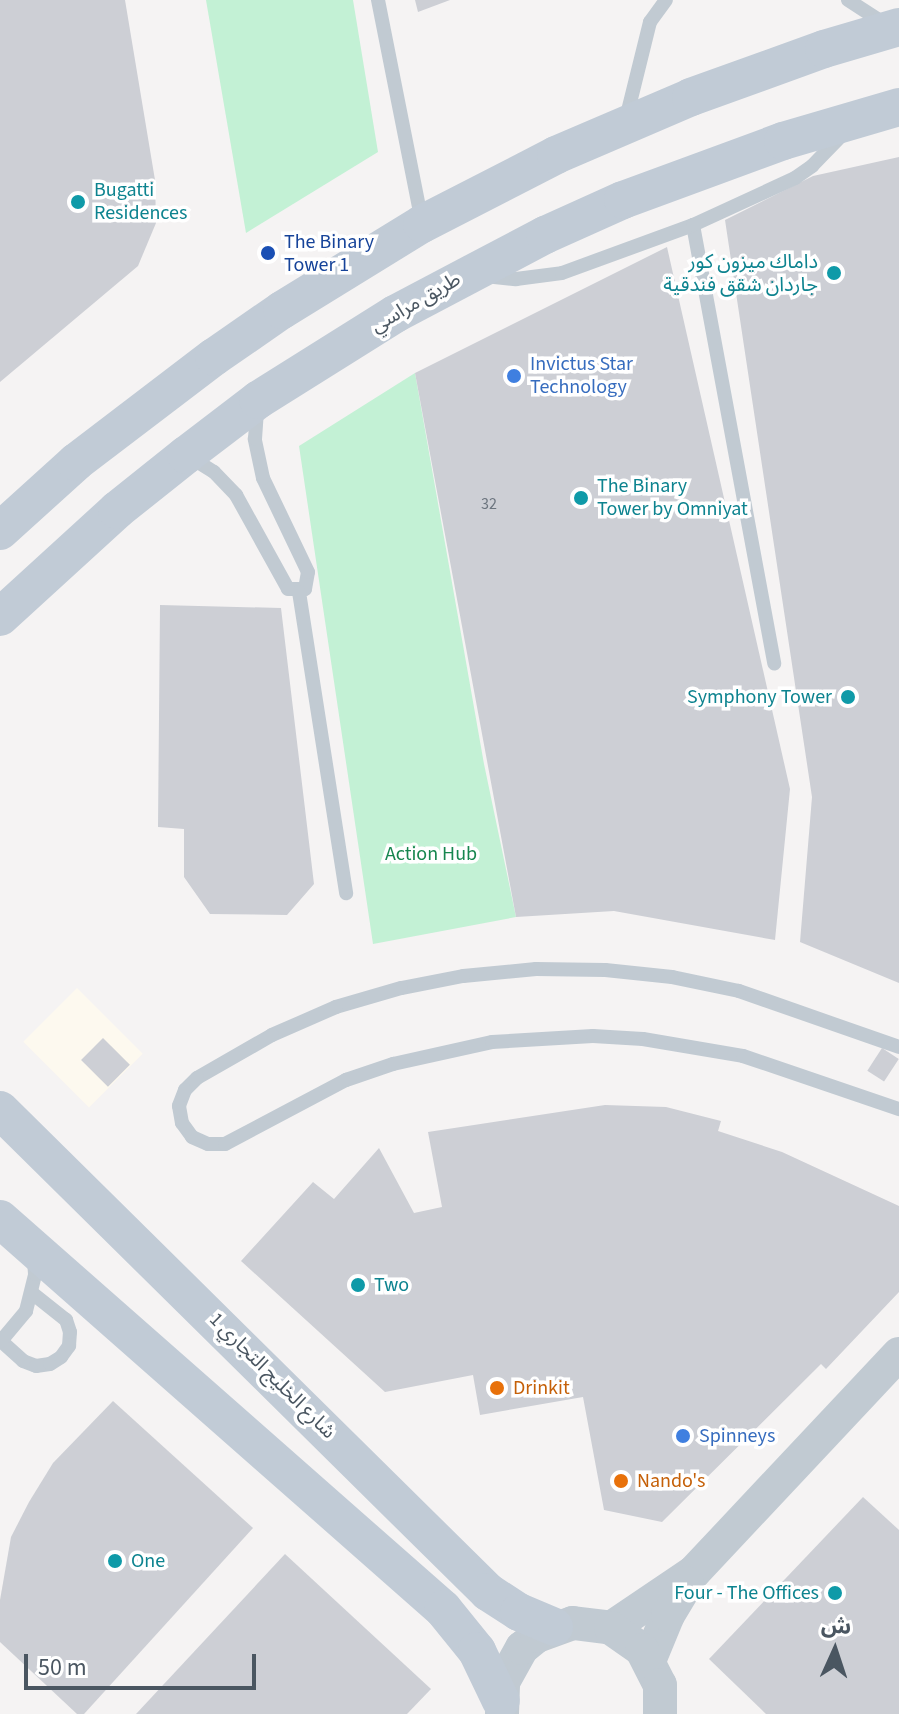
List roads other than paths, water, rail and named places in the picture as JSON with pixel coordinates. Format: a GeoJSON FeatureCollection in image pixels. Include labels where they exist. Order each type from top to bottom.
{"type":"FeatureCollection","features":[{"type":"Feature","properties":{"kind":"main road"},"geometry":{"type":"LineString","coordinates":[[4,523],[87,453],[214,357],[282,310],[422,224],[556,155],[625,124],[757,72],[896,28]]}},
{"type":"Feature","properties":{"kind":"main road","name":"طريق مراسي"},"geometry":{"type":"LineString","coordinates":[[0,617],[117,510],[186,455],[258,400],[395,314],[545,235],[689,174],[899,107]]}},
{"type":"Feature","properties":{"kind":"main road","name":"شارع الخليج التجاري 1"},"geometry":{"type":"LineString","coordinates":[[0,1110],[488,1592],[519,1612],[554,1627]]}},
{"type":"Feature","properties":{"kind":"main road"},"geometry":{"type":"LineString","coordinates":[[0,1219],[443,1609],[477,1651],[502,1708]]}},
{"type":"Feature","properties":{"kind":"street"},"geometry":{"type":"LineString","coordinates":[[649,1661],[668,1615],[694,1572],[899,1354]]}},
{"type":"Feature","properties":{"kind":"street"},"geometry":{"type":"LineString","coordinates":[[611,1628],[694,1572]]}},
{"type":"Feature","properties":{"kind":"street"},"geometry":{"type":"LineString","coordinates":[[502,1708],[507,1673],[522,1648],[554,1627],[592,1623],[628,1637],[649,1661],[660,1685],[660,1714]]}},
{"type":"Feature","properties":{"kind":"lane"},"geometry":{"type":"LineString","coordinates":[[378,0],[422,224]]}},
{"type":"Feature","properties":{"kind":"lane"},"geometry":{"type":"LineString","coordinates":[[625,124],[650,22],[666,0]]}},
{"type":"Feature","properties":{"kind":"lane"},"geometry":{"type":"LineString","coordinates":[[848,0],[896,28]]}},
{"type":"Feature","properties":{"kind":"lane"},"geometry":{"type":"LineString","coordinates":[[469,273],[516,279],[562,273],[693,225],[795,178],[827,152],[852,120]]}},
{"type":"Feature","properties":{"kind":"lane"},"geometry":{"type":"LineString","coordinates":[[693,225],[774,664]]}},
{"type":"Feature","properties":{"kind":"lane"},"geometry":{"type":"LineString","coordinates":[[186,455],[214,472],[246,508],[284,584],[293,592],[299,592],[308,584],[308,572],[270,497],[255,439],[258,400]]}},
{"type":"Feature","properties":{"kind":"lane"},"geometry":{"type":"LineString","coordinates":[[246,508],[270,497]]}},
{"type":"Feature","properties":{"kind":"lane"},"geometry":{"type":"LineString","coordinates":[[299,592],[346,893]]}},
{"type":"Feature","properties":{"kind":"lane"},"geometry":{"type":"LineString","coordinates":[[899,1047],[739,991],[618,971],[536,969],[463,976],[401,988],[336,1007],[272,1035],[197,1078],[185,1090],[179,1106],[182,1123],[192,1137],[208,1144],[225,1144],[334,1086],[393,1064],[492,1042],[593,1036],[656,1041],[743,1056],[899,1109]]}},
{"type":"Feature","properties":{"kind":"lane"},"geometry":{"type":"LineString","coordinates":[[32,1293],[66,1320],[70,1332],[69,1346],[61,1357],[50,1364],[36,1366],[23,1361],[1,1341],[26,1311],[35,1274],[33,1246]]}},
{"type":"Feature","properties":{"kind":"place","name":"Bugatti Residences"},"geometry":{"type":"Point","coordinates":[78,202]}},
{"type":"Feature","properties":{"kind":"place","name":"The Binary Tower 1"},"geometry":{"type":"Point","coordinates":[268,253]}},
{"type":"Feature","properties":{"kind":"place","name":"داماك ميزون كور جاردان شقق فندقية"},"geometry":{"type":"Point","coordinates":[834,273]}},
{"type":"Feature","properties":{"kind":"place","name":"Invictus Star Technology"},"geometry":{"type":"Point","coordinates":[514,376]}},
{"type":"Feature","properties":{"kind":"place","name":"The Binary Tower by Omniyat"},"geometry":{"type":"Point","coordinates":[581,498]}},
{"type":"Feature","properties":{"kind":"place","name":"Symphony Tower"},"geometry":{"type":"Point","coordinates":[848,697]}},
{"type":"Feature","properties":{"kind":"place","name":"Two"},"geometry":{"type":"Point","coordinates":[358,1285]}},
{"type":"Feature","properties":{"kind":"place","name":"Drinkit"},"geometry":{"type":"Point","coordinates":[497,1388]}},
{"type":"Feature","properties":{"kind":"place","name":"Spinneys"},"geometry":{"type":"Point","coordinates":[683,1436]}},
{"type":"Feature","properties":{"kind":"place","name":"Nando's"},"geometry":{"type":"Point","coordinates":[621,1481]}},
{"type":"Feature","properties":{"kind":"place","name":"One"},"geometry":{"type":"Point","coordinates":[115,1561]}},
{"type":"Feature","properties":{"kind":"place","name":"Four - The Offices"},"geometry":{"type":"Point","coordinates":[835,1593]}},
{"type":"Feature","properties":{"kind":"park label","name":"Action Hub"},"geometry":{"type":"Point","coordinates":[431,854]}}]}
